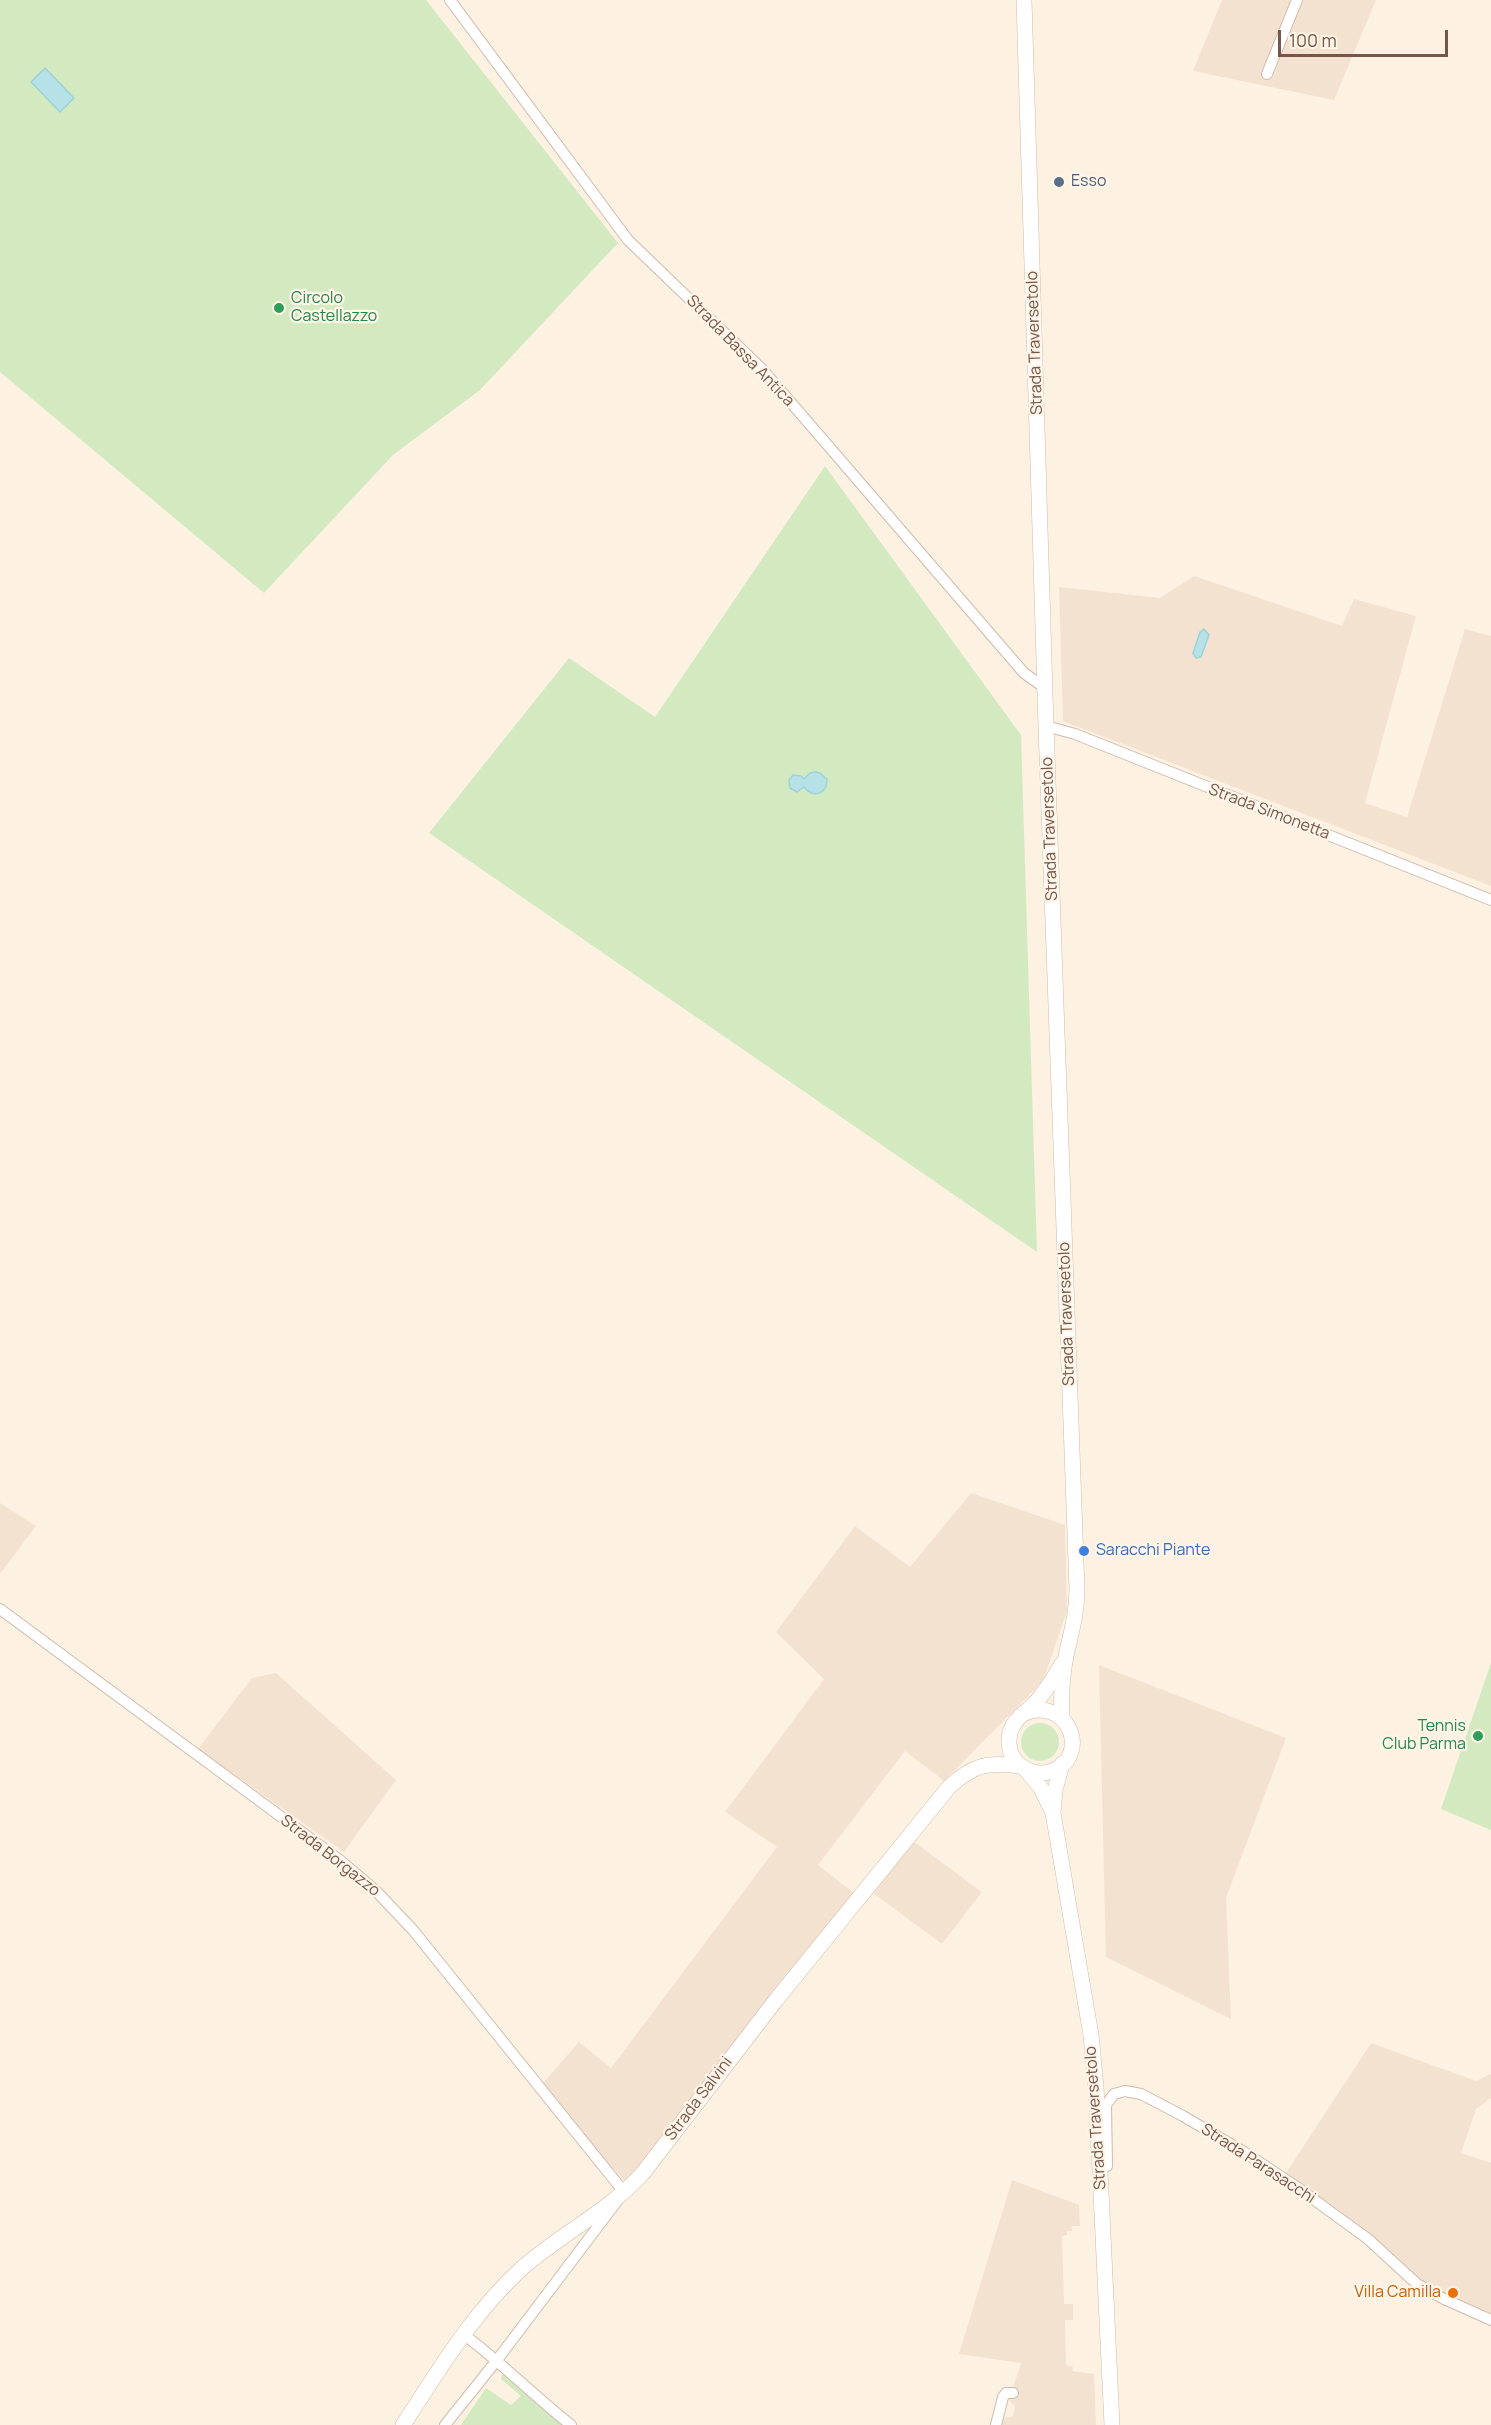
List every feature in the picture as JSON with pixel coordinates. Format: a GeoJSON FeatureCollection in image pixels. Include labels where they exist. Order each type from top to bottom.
{"type":"FeatureCollection","features":[{"type":"Feature","properties":{"kind":"main road","name":"Strada Traversetolo"},"geometry":{"type":"LineString","coordinates":[[1024,0],[1046,726],[1077,1590],[1075,1619],[1062,1684],[1062,1718],[1070,1729],[1072,1743],[1071,1751],[1062,1764],[1055,1790],[1053,1814],[1092,2045],[1097,2097],[1112,2425]]}},
{"type":"Feature","properties":{"kind":"main road","name":"Strada Traversetolo"},"geometry":{"type":"LineString","coordinates":[[1053,1814],[1041,1788],[1011,1754],[1009,1736],[1016,1720],[1045,1691],[1066,1656]]}},
{"type":"Feature","properties":{"kind":"main road"},"geometry":{"type":"LineString","coordinates":[[1023,1714],[1041,1709],[1062,1718]]}},
{"type":"Feature","properties":{"kind":"main road","name":"Strada Salvini"},"geometry":{"type":"LineString","coordinates":[[403,2425],[463,2334],[491,2300],[523,2268],[624,2192],[653,2160],[749,2035],[933,1806],[957,1780],[987,1764],[1009,1736]]}},
{"type":"Feature","properties":{"kind":"main road"},"geometry":{"type":"LineString","coordinates":[[987,1764],[1023,1768],[1034,1772],[1048,1772],[1062,1764]]}},
{"type":"Feature","properties":{"kind":"street","name":"Strada Bassa Antica"},"geometry":{"type":"LineString","coordinates":[[450,0],[628,240],[762,369],[1024,673],[1046,688]]}},
{"type":"Feature","properties":{"kind":"street"},"geometry":{"type":"LineString","coordinates":[[1266,74],[1297,0]]}},
{"type":"Feature","properties":{"kind":"street","name":"Strada Simonetta"},"geometry":{"type":"LineString","coordinates":[[1046,726],[1075,734],[1491,900]]}},
{"type":"Feature","properties":{"kind":"street","name":"Strada Borgazzo"},"geometry":{"type":"LineString","coordinates":[[0,1609],[341,1861],[370,1886],[426,1944],[624,2192]]}},
{"type":"Feature","properties":{"kind":"street","name":"Strada Parasacchi"},"geometry":{"type":"LineString","coordinates":[[1101,2208],[1107,2174],[1106,2105],[1114,2094],[1133,2091],[1184,2116],[1289,2182],[1368,2239],[1417,2284],[1491,2320]]}},
{"type":"Feature","properties":{"kind":"street"},"geometry":{"type":"LineString","coordinates":[[445,2425],[624,2192]]}},
{"type":"Feature","properties":{"kind":"street"},"geometry":{"type":"LineString","coordinates":[[463,2334],[497,2360],[571,2425]]}},
{"type":"Feature","properties":{"kind":"street"},"geometry":{"type":"LineString","coordinates":[[996,2425],[1005,2393],[1013,2392]]}},
{"type":"Feature","properties":{"kind":"shaded area"},"geometry":{"type":"Polygon","coordinates":[[[1222,0],[1376,0],[1334,100],[1193,71],[1222,0]]]}},
{"type":"Feature","properties":{"kind":"shaded area"},"geometry":{"type":"Polygon","coordinates":[[[1194,576],[1342,626],[1354,599],[1416,616],[1365,803],[1407,817],[1465,629],[1491,636],[1491,886],[1063,721],[1059,587],[1160,598],[1194,576]]]}},
{"type":"Feature","properties":{"kind":"shaded area"},"geometry":{"type":"Polygon","coordinates":[[[971,1493],[1065,1525],[1067,1611],[1043,1681],[944,1781],[905,1751],[818,1865],[855,1894],[655,2150],[625,2181],[598,2153],[543,2083],[579,2042],[611,2068],[777,1847],[725,1812],[824,1679],[776,1632],[855,1526],[910,1567],[971,1493]]]}},
{"type":"Feature","properties":{"kind":"shaded area"},"geometry":{"type":"Polygon","coordinates":[[[0,1503],[36,1526],[0,1574],[0,1503]]]}},
{"type":"Feature","properties":{"kind":"shaded area"},"geometry":{"type":"Polygon","coordinates":[[[1099,1665],[1286,1738],[1226,1898],[1231,2019],[1106,1957],[1099,1665]]]}},
{"type":"Feature","properties":{"kind":"shaded area"},"geometry":{"type":"Polygon","coordinates":[[[276,1673],[396,1780],[344,1852],[198,1749],[252,1678],[276,1673]]]}},
{"type":"Feature","properties":{"kind":"shaded area"},"geometry":{"type":"Polygon","coordinates":[[[913,1841],[982,1892],[942,1944],[873,1893],[913,1841]]]}},
{"type":"Feature","properties":{"kind":"shaded area"},"geometry":{"type":"Polygon","coordinates":[[[1371,2043],[1476,2081],[1491,2074],[1491,2098],[1476,2109],[1461,2153],[1491,2163],[1491,2315],[1419,2282],[1373,2239],[1286,2173],[1371,2043]]]}},
{"type":"Feature","properties":{"kind":"shaded area"},"geometry":{"type":"Polygon","coordinates":[[[1012,2180],[1079,2205],[1080,2226],[1072,2226],[1072,2231],[1067,2231],[1067,2235],[1062,2236],[1064,2304],[1073,2304],[1073,2320],[1065,2320],[1066,2365],[1073,2367],[1072,2371],[1094,2374],[1096,2425],[1002,2425],[1004,2418],[1013,2416],[1015,2407],[1009,2400],[1021,2363],[959,2354],[1012,2180]]]}},
{"type":"Feature","properties":{"kind":"green space","name":"Circolo Castellazzo"},"geometry":{"type":"Polygon","coordinates":[[[0,0],[426,0],[618,243],[480,390],[393,455],[264,593],[0,372],[0,0]]]}},
{"type":"Feature","properties":{"kind":"green space"},"geometry":{"type":"Polygon","coordinates":[[[825,466],[1021,735],[1037,1252],[429,833],[569,658],[655,717],[825,466]]]}},
{"type":"Feature","properties":{"kind":"green space","name":"Tennis Club Parma"},"geometry":{"type":"Polygon","coordinates":[[[1491,1663],[1491,1830],[1441,1809],[1491,1663]]]}},
{"type":"Feature","properties":{"kind":"green space"},"geometry":{"type":"Polygon","coordinates":[[[1040,1723],[1053,1729],[1059,1742],[1053,1755],[1040,1761],[1027,1755],[1021,1742],[1027,1729],[1040,1723]]]}},
{"type":"Feature","properties":{"kind":"green space"},"geometry":{"type":"Polygon","coordinates":[[[502,2375],[505,2375],[566,2425],[461,2425],[486,2388],[511,2405],[521,2396],[501,2379],[502,2375]]]}},
{"type":"Feature","properties":{"kind":"water"},"geometry":{"type":"Polygon","coordinates":[[[45,68],[74,98],[60,112],[31,82],[45,68]]]}},
{"type":"Feature","properties":{"kind":"water"},"geometry":{"type":"Polygon","coordinates":[[[1204,629],[1209,635],[1201,657],[1196,658],[1193,653],[1200,632],[1204,629]]]}},
{"type":"Feature","properties":{"kind":"water"},"geometry":{"type":"Polygon","coordinates":[[[815,772],[827,779],[825,789],[819,793],[811,793],[804,787],[797,792],[790,788],[789,780],[793,775],[804,779],[810,773],[815,772]]]}},
{"type":"Feature","properties":{"kind":"place","name":"Esso"},"geometry":{"type":"Point","coordinates":[1059,182]}},
{"type":"Feature","properties":{"kind":"place","name":"Circolo Castellazzo"},"geometry":{"type":"Point","coordinates":[279,308]}},
{"type":"Feature","properties":{"kind":"place","name":"Saracchi Piante"},"geometry":{"type":"Point","coordinates":[1084,1551]}},
{"type":"Feature","properties":{"kind":"place","name":"Tennis Club Parma"},"geometry":{"type":"Point","coordinates":[1478,1736]}},
{"type":"Feature","properties":{"kind":"place","name":"Villa Camilla"},"geometry":{"type":"Point","coordinates":[1453,2293]}}]}
